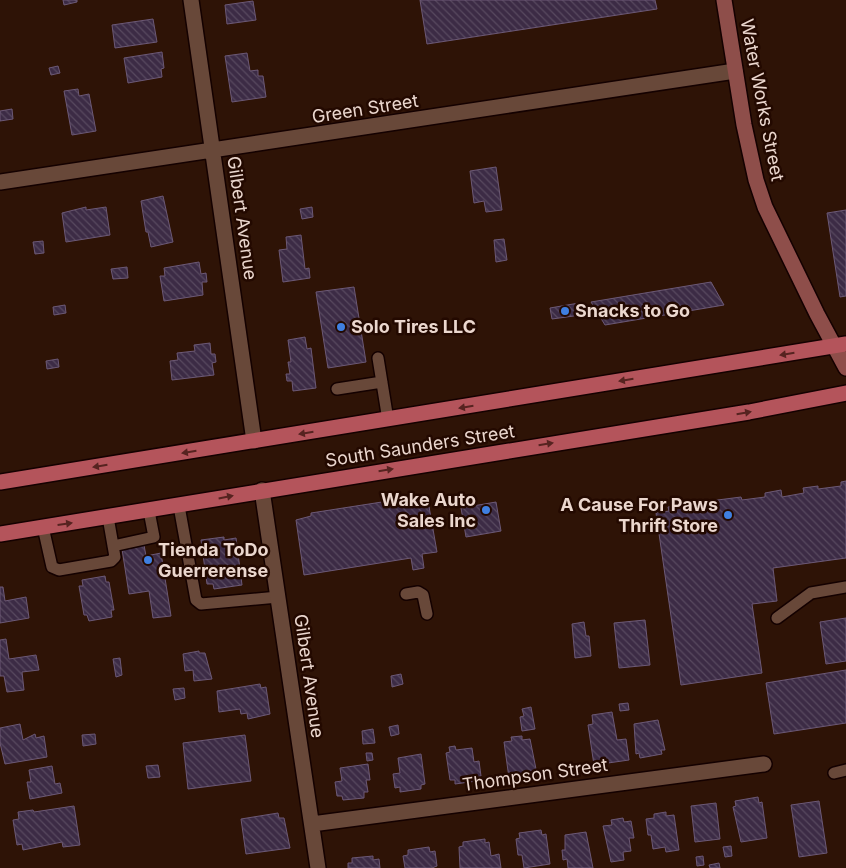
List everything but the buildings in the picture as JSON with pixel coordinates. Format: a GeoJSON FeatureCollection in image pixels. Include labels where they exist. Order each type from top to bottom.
{"type":"FeatureCollection","features":[{"type":"Feature","properties":{"kind":"main road","name":"South Saunders Street"},"geometry":{"type":"LineString","coordinates":[[0,482],[840,345]]}},
{"type":"Feature","properties":{"kind":"main road","name":"South Saunders Street"},"geometry":{"type":"LineString","coordinates":[[0,534],[749,412],[846,393]]}},
{"type":"Feature","properties":{"kind":"street","name":"Gilbert Avenue"},"geometry":{"type":"LineString","coordinates":[[192,0],[254,442]]}},
{"type":"Feature","properties":{"kind":"street","name":"Water Works Street"},"geometry":{"type":"LineString","coordinates":[[724,0],[750,154],[765,207],[817,314],[840,345],[846,368]]}},
{"type":"Feature","properties":{"kind":"street","name":"Green Street"},"geometry":{"type":"LineString","coordinates":[[0,182],[735,71]]}},
{"type":"Feature","properties":{"kind":"street","name":"Gilbert Avenue"},"geometry":{"type":"LineString","coordinates":[[262,490],[318,868]]}},
{"type":"Feature","properties":{"kind":"street","name":"Thompson Street"},"geometry":{"type":"LineString","coordinates":[[312,824],[764,764]]}},
{"type":"Feature","properties":{"kind":"lane"},"geometry":{"type":"LineString","coordinates":[[378,358],[388,420]]}},
{"type":"Feature","properties":{"kind":"lane"},"geometry":{"type":"LineString","coordinates":[[337,389],[382,382]]}},
{"type":"Feature","properties":{"kind":"lane"},"geometry":{"type":"LineString","coordinates":[[178,506],[196,600],[201,604],[278,597]]}},
{"type":"Feature","properties":{"kind":"lane"},"geometry":{"type":"LineString","coordinates":[[113,546],[154,537],[149,511]]}},
{"type":"Feature","properties":{"kind":"lane"},"geometry":{"type":"LineString","coordinates":[[43,527],[52,567],[59,570],[111,561],[116,557],[108,517]]}},
{"type":"Feature","properties":{"kind":"lane"},"geometry":{"type":"LineString","coordinates":[[777,618],[811,593],[846,587]]}},
{"type":"Feature","properties":{"kind":"lane"},"geometry":{"type":"LineString","coordinates":[[406,594],[418,592],[423,595],[427,614]]}},
{"type":"Feature","properties":{"kind":"lane"},"geometry":{"type":"LineString","coordinates":[[834,773],[846,770]]}},
{"type":"Feature","properties":{"kind":"place","name":"Snacks to Go"},"geometry":{"type":"Point","coordinates":[565,311]}},
{"type":"Feature","properties":{"kind":"place","name":"Solo Tires LLC"},"geometry":{"type":"Point","coordinates":[341,327]}},
{"type":"Feature","properties":{"kind":"place","name":"Wake Auto Sales Inc"},"geometry":{"type":"Point","coordinates":[486,510]}},
{"type":"Feature","properties":{"kind":"place","name":"A Cause For Paws Thrift Store"},"geometry":{"type":"Point","coordinates":[728,515]}},
{"type":"Feature","properties":{"kind":"place","name":"Tienda ToDo Guerrerense"},"geometry":{"type":"Point","coordinates":[148,560]}}]}
